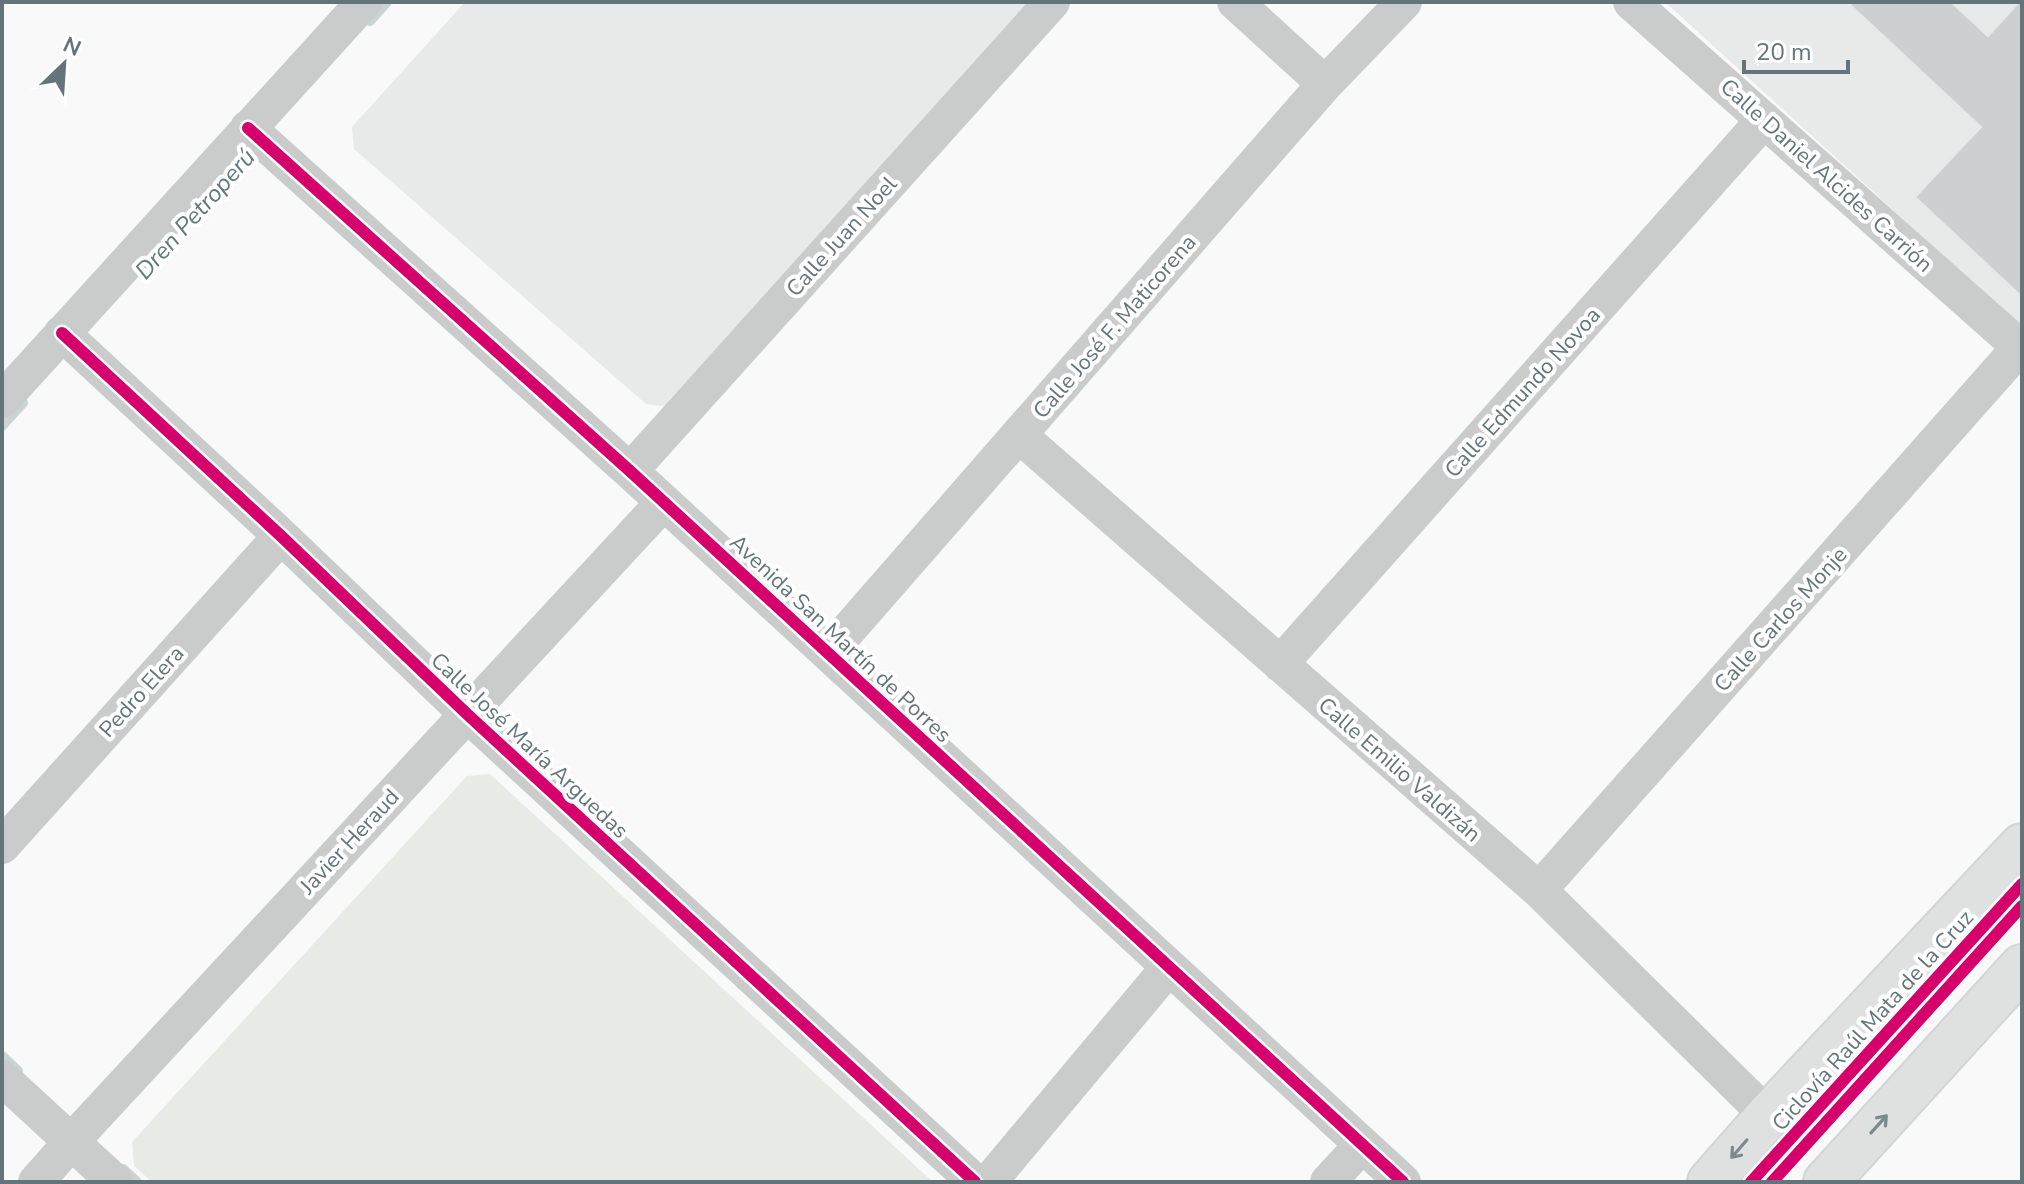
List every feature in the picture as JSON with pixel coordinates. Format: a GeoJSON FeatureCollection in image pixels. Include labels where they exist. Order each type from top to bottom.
{"type":"FeatureCollection","features":[{"type":"Feature","properties":{"kind":"main road"},"geometry":{"type":"LineString","coordinates":[[1710,1182],[1768,1116],[2022,846]]}},
{"type":"Feature","properties":{"kind":"main road"},"geometry":{"type":"LineString","coordinates":[[1831,1180],[2022,967]]}},
{"type":"Feature","properties":{"kind":"street"},"geometry":{"type":"LineString","coordinates":[[2,400],[364,2]]}},
{"type":"Feature","properties":{"kind":"street","name":"Calle Juan Noel"},"geometry":{"type":"LineString","coordinates":[[630,471],[1052,2]]}},
{"type":"Feature","properties":{"kind":"street"},"geometry":{"type":"LineString","coordinates":[[1235,2],[1325,84]]}},
{"type":"Feature","properties":{"kind":"street","name":"Calle José F. Maticorena"},"geometry":{"type":"LineString","coordinates":[[828,653],[1325,84],[1404,2]]}},
{"type":"Feature","properties":{"kind":"street","name":"Calle Daniel Alcides Carrión"},"geometry":{"type":"LineString","coordinates":[[1631,2],[2021,348]]}},
{"type":"Feature","properties":{"kind":"street","name":"Calle Edmundo Novoa"},"geometry":{"type":"LineString","coordinates":[[1280,664],[1764,120]]}},
{"type":"Feature","properties":{"kind":"street","name":"Avenida San Martín de Porres"},"geometry":{"type":"LineString","coordinates":[[248,128],[664,502],[1403,1182]]}},
{"type":"Feature","properties":{"kind":"street","name":"Calle José María Arguedas"},"geometry":{"type":"LineString","coordinates":[[62,333],[467,714],[975,1182]]}},
{"type":"Feature","properties":{"kind":"street","name":"Calle Carlos Monje"},"geometry":{"type":"LineString","coordinates":[[1539,890],[2021,348]]}},
{"type":"Feature","properties":{"kind":"street","name":"Calle Emilio Valdizán"},"geometry":{"type":"LineString","coordinates":[[1019,435],[1539,890],[1768,1116]]}},
{"type":"Feature","properties":{"kind":"street","name":"Javier Heraud"},"geometry":{"type":"LineString","coordinates":[[36,1182],[664,502]]}},
{"type":"Feature","properties":{"kind":"street","name":"Pedro Elera"},"geometry":{"type":"LineString","coordinates":[[2,846],[281,536]]}},
{"type":"Feature","properties":{"kind":"street"},"geometry":{"type":"LineString","coordinates":[[989,1182],[1169,967]]}},
{"type":"Feature","properties":{"kind":"street"},"geometry":{"type":"LineString","coordinates":[[2,1078],[115,1182]]}},
{"type":"Feature","properties":{"kind":"street"},"geometry":{"type":"LineString","coordinates":[[1328,1182],[1362,1145]]}},
{"type":"Feature","properties":{"kind":"shaded area"},"geometry":{"type":"Polygon","coordinates":[[[465,2],[1033,2],[664,406],[646,404],[354,149],[352,127],[465,2]]]}},
{"type":"Feature","properties":{"kind":"shaded area"},"geometry":{"type":"Polygon","coordinates":[[[1665,2],[2022,2],[2022,329],[1878,196],[1665,2]]]}},
{"type":"Feature","properties":{"kind":"shaded area"},"geometry":{"type":"Polygon","coordinates":[[[490,774],[933,1182],[152,1182],[134,1166],[132,1142],[467,776],[490,774]]]}},
{"type":"Feature","properties":{"kind":"building"},"geometry":{"type":"Polygon","coordinates":[[[1847,2],[1951,2],[1988,36],[2022,2],[2022,297],[1915,197],[1981,127],[1847,2]]]}},
{"type":"Feature","properties":{"kind":"waterway","name":"Dren Petroperú"},"geometry":{"type":"LineString","coordinates":[[370,21],[387,2]]}},
{"type":"Feature","properties":{"kind":"waterway","name":"Dren Petroperú"},"geometry":{"type":"LineString","coordinates":[[2,426],[23,403]]}},
{"type":"Feature","properties":{"kind":"waterway","name":"Dren Petroperú"},"geometry":{"type":"LineString","coordinates":[[2,1056],[18,1071]]}},
{"type":"Feature","properties":{"kind":"waterway","name":"Dren Petroperú"},"geometry":{"type":"LineString","coordinates":[[123,1169],[137,1182]]}},
{"type":"Feature","properties":{"kind":"cycle path"},"geometry":{"type":"LineString","coordinates":[[248,128],[630,471],[1403,1182]]}},
{"type":"Feature","properties":{"kind":"cycle path"},"geometry":{"type":"LineString","coordinates":[[62,333],[467,714],[975,1182]]}},
{"type":"Feature","properties":{"kind":"cycle path","name":"Ciclovía Raúl Mata de la Cruz"},"geometry":{"type":"LineString","coordinates":[[1751,1182],[2022,884]]}},
{"type":"Feature","properties":{"kind":"cycle path"},"geometry":{"type":"LineString","coordinates":[[1772,1182],[2022,906]]}}]}
